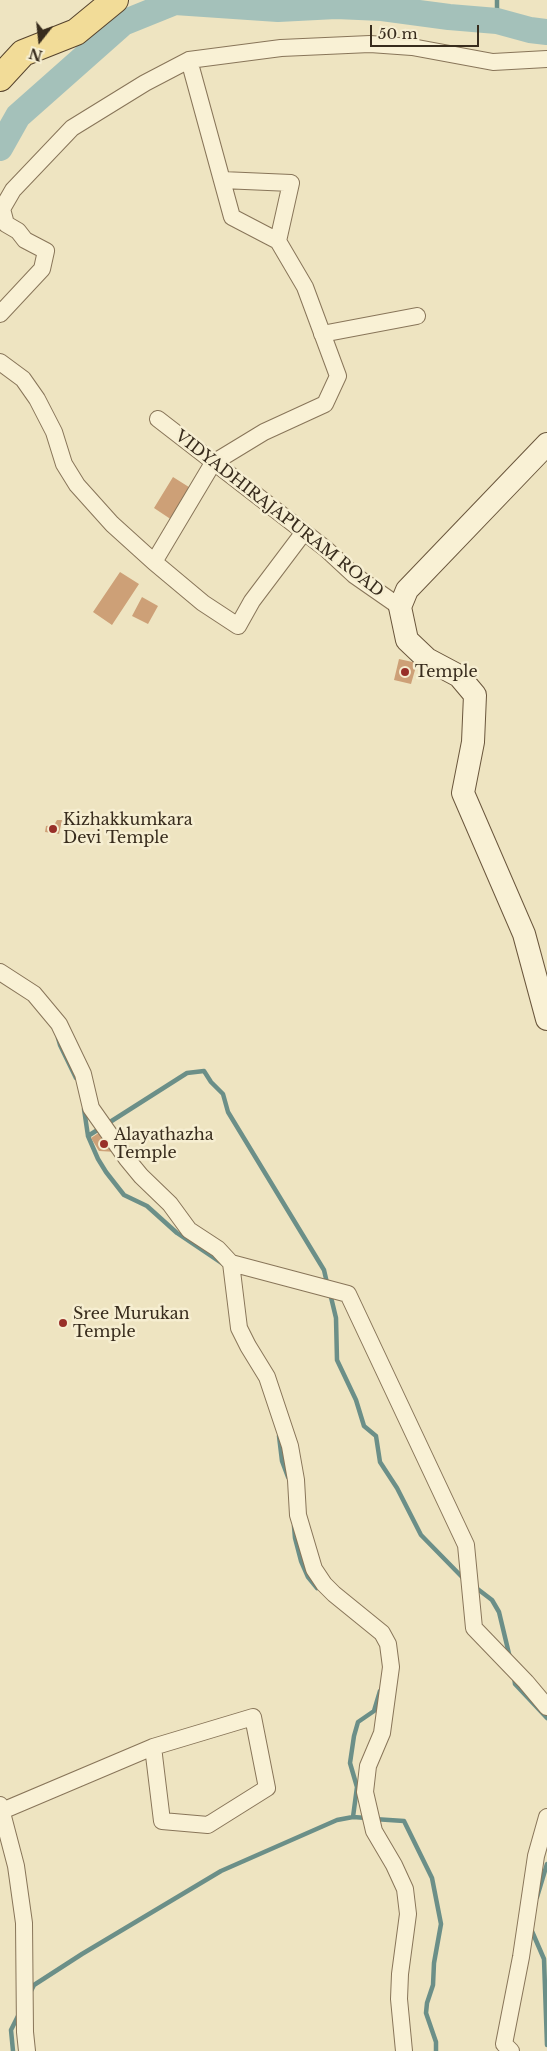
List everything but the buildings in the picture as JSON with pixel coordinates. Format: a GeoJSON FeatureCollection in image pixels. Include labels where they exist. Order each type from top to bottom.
{"type":"FeatureCollection","features":[{"type":"Feature","properties":{"kind":"main road"},"geometry":{"type":"LineString","coordinates":[[0,78],[23,53],[76,32],[115,0]]}},
{"type":"Feature","properties":{"kind":"main road"},"geometry":{"type":"LineString","coordinates":[[547,444],[407,590],[400,607],[408,640],[427,659],[459,676],[475,695],[473,742],[463,793],[524,934],[547,1020]]}},
{"type":"Feature","properties":{"kind":"street"},"geometry":{"type":"LineString","coordinates":[[0,314],[42,269],[46,251],[25,240],[18,231],[6,224],[2,209],[12,190],[72,128],[145,83],[189,60],[281,48],[370,44],[412,47],[493,62],[547,59]]}},
{"type":"Feature","properties":{"kind":"street"},"geometry":{"type":"LineString","coordinates":[[154,562],[213,463],[264,432],[325,404],[338,376],[306,287],[278,241],[232,217],[189,60]]}},
{"type":"Feature","properties":{"kind":"street"},"geometry":{"type":"LineString","coordinates":[[222,180],[291,183],[278,241]]}},
{"type":"Feature","properties":{"kind":"street"},"geometry":{"type":"LineString","coordinates":[[322,334],[417,316]]}},
{"type":"Feature","properties":{"kind":"street"},"geometry":{"type":"LineString","coordinates":[[0,362],[23,379],[38,399],[54,432],[64,464],[77,485],[112,524],[203,603],[238,626],[252,601],[304,532]]}},
{"type":"Feature","properties":{"kind":"street","name":"VIDYADHIRAJAPURAM ROAD"},"geometry":{"type":"LineString","coordinates":[[158,420],[326,548],[354,575],[400,607]]}},
{"type":"Feature","properties":{"kind":"street"},"geometry":{"type":"LineString","coordinates":[[0,972],[34,994],[59,1024],[84,1074],[89,1104],[141,1176],[170,1204],[189,1230],[218,1249],[231,1263],[348,1294],[466,1545],[474,1628],[526,1682],[547,1707]]}},
{"type":"Feature","properties":{"kind":"street"},"geometry":{"type":"LineString","coordinates":[[231,1263],[240,1328],[248,1346],[267,1377],[290,1446],[296,1480],[298,1515],[314,1569],[324,1584],[334,1594],[382,1633],[388,1644],[391,1666],[382,1733],[368,1766],[366,1792],[371,1819],[378,1840],[394,1865],[405,1890],[408,1914],[400,1974],[399,1999],[404,2051]]}},
{"type":"Feature","properties":{"kind":"street"},"geometry":{"type":"LineString","coordinates":[[27,2051],[24,1923],[20,1892],[1,1808],[153,1746],[252,1717],[267,1788],[208,1825],[162,1821],[153,1746]]}},
{"type":"Feature","properties":{"kind":"street"},"geometry":{"type":"LineString","coordinates":[[510,2051],[504,2044],[521,1957],[536,1856],[547,1817]]}},
{"type":"Feature","properties":{"kind":"waterway"},"geometry":{"type":"LineString","coordinates":[[497,0],[497,21]]}},
{"type":"Feature","properties":{"kind":"waterway"},"geometry":{"type":"LineString","coordinates":[[0,148],[18,116],[123,23],[175,2],[278,9],[336,6],[382,8],[497,21],[530,30],[547,32]]}},
{"type":"Feature","properties":{"kind":"waterway"},"geometry":{"type":"LineString","coordinates":[[58,1038],[76,1078]]}},
{"type":"Feature","properties":{"kind":"waterway"},"geometry":{"type":"LineString","coordinates":[[88,1136],[187,1073],[204,1071],[211,1082],[223,1094],[228,1112],[324,1270],[327,1283]]}},
{"type":"Feature","properties":{"kind":"waterway"},"geometry":{"type":"LineString","coordinates":[[84,1109],[88,1136],[98,1159],[124,1195],[147,1206],[177,1233],[223,1264]]}},
{"type":"Feature","properties":{"kind":"waterway"},"geometry":{"type":"LineString","coordinates":[[330,1293],[336,1318],[337,1360],[356,1400],[364,1426],[376,1436],[380,1462],[397,1488],[421,1535],[465,1580]]}},
{"type":"Feature","properties":{"kind":"waterway"},"geometry":{"type":"LineString","coordinates":[[279,1436],[282,1461],[288,1477]]}},
{"type":"Feature","properties":{"kind":"waterway"},"geometry":{"type":"LineString","coordinates":[[294,1526],[301,1561],[308,1577],[317,1588]]}},
{"type":"Feature","properties":{"kind":"waterway"},"geometry":{"type":"LineString","coordinates":[[475,1587],[492,1600],[499,1612],[510,1658]]}},
{"type":"Feature","properties":{"kind":"waterway"},"geometry":{"type":"LineString","coordinates":[[514,1677],[515,1684],[547,1718]]}},
{"type":"Feature","properties":{"kind":"waterway"},"geometry":{"type":"LineString","coordinates":[[353,1817],[357,1787],[350,1763],[354,1736],[358,1722],[374,1711],[380,1691]]}},
{"type":"Feature","properties":{"kind":"waterway"},"geometry":{"type":"LineString","coordinates":[[31,1991],[34,1985],[82,1954],[221,1871],[337,1820],[353,1817],[367,1818]]}},
{"type":"Feature","properties":{"kind":"waterway"},"geometry":{"type":"LineString","coordinates":[[374,1819],[404,1821],[432,1878],[441,1924],[434,1963],[433,1985],[426,2013],[436,2042],[436,2051]]}},
{"type":"Feature","properties":{"kind":"waterway"},"geometry":{"type":"LineString","coordinates":[[537,1897],[547,1864]]}},
{"type":"Feature","properties":{"kind":"waterway"},"geometry":{"type":"LineString","coordinates":[[531,1929],[544,1959],[547,2045]]}},
{"type":"Feature","properties":{"kind":"waterway"},"geometry":{"type":"LineString","coordinates":[[13,2051],[11,2030],[18,2016]]}},
{"type":"Feature","properties":{"kind":"place","name":"Temple"},"geometry":{"type":"Point","coordinates":[405,672]}},
{"type":"Feature","properties":{"kind":"place","name":"Kizhakkumkara Devi Temple"},"geometry":{"type":"Point","coordinates":[53,829]}},
{"type":"Feature","properties":{"kind":"place","name":"Alayathazha Temple"},"geometry":{"type":"Point","coordinates":[104,1144]}},
{"type":"Feature","properties":{"kind":"place","name":"Sree Murukan Temple"},"geometry":{"type":"Point","coordinates":[63,1323]}}]}
